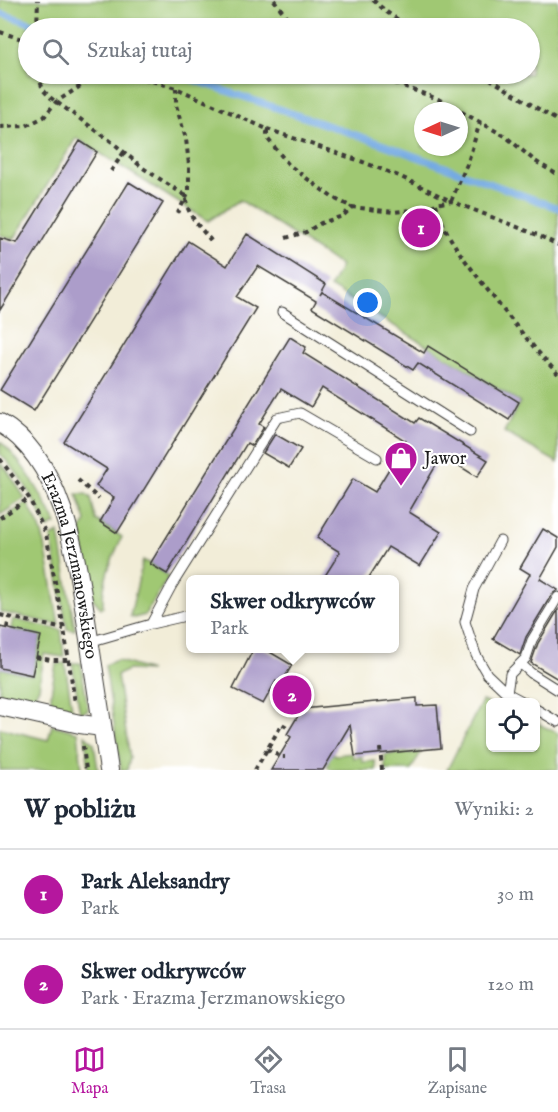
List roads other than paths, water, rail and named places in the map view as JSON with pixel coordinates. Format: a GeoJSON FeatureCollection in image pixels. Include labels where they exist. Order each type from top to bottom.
{"type":"FeatureCollection","features":[{"type":"Feature","properties":{"kind":"street","name":"Erazma Jerzmanowskiego"},"geometry":{"type":"LineString","coordinates":[[0,423],[13,430],[32,451],[57,496],[68,525],[80,579],[109,770]]}},
{"type":"Feature","properties":{"kind":"street"},"geometry":{"type":"LineString","coordinates":[[0,706],[102,727]]}},
{"type":"Feature","properties":{"kind":"lane"},"geometry":{"type":"LineString","coordinates":[[282,312],[470,432]]}},
{"type":"Feature","properties":{"kind":"lane"},"geometry":{"type":"LineString","coordinates":[[151,624],[172,585],[277,418],[300,413],[376,458]]}},
{"type":"Feature","properties":{"kind":"lane"},"geometry":{"type":"LineString","coordinates":[[500,541],[474,589],[465,622],[476,655],[487,674],[507,693],[516,698]]}},
{"type":"Feature","properties":{"kind":"lane"},"geometry":{"type":"LineString","coordinates":[[507,693],[510,674],[526,658],[532,640],[558,597]]}},
{"type":"Feature","properties":{"kind":"lane"},"geometry":{"type":"LineString","coordinates":[[90,644],[151,624],[186,616]]}},
{"type":"Feature","properties":{"kind":"lane"},"geometry":{"type":"LineString","coordinates":[[520,664],[558,690]]}},
{"type":"Feature","properties":{"kind":"lane"},"geometry":{"type":"LineString","coordinates":[[540,711],[558,722]]}},
{"type":"Feature","properties":{"kind":"waterway"},"geometry":{"type":"LineString","coordinates":[[0,13],[18,19]]}},
{"type":"Feature","properties":{"kind":"waterway"},"geometry":{"type":"LineString","coordinates":[[206,84],[368,139],[558,208]]}},
{"type":"Feature","properties":{"kind":"place","name":"Park Aleksandry"},"geometry":{"type":"Point","coordinates":[421,228]}},
{"type":"Feature","properties":{"kind":"place","name":"Jawor"},"geometry":{"type":"Point","coordinates":[401,487]}},
{"type":"Feature","properties":{"kind":"place","name":"Skwer odkrywców"},"geometry":{"type":"Point","coordinates":[292,695]}}]}
